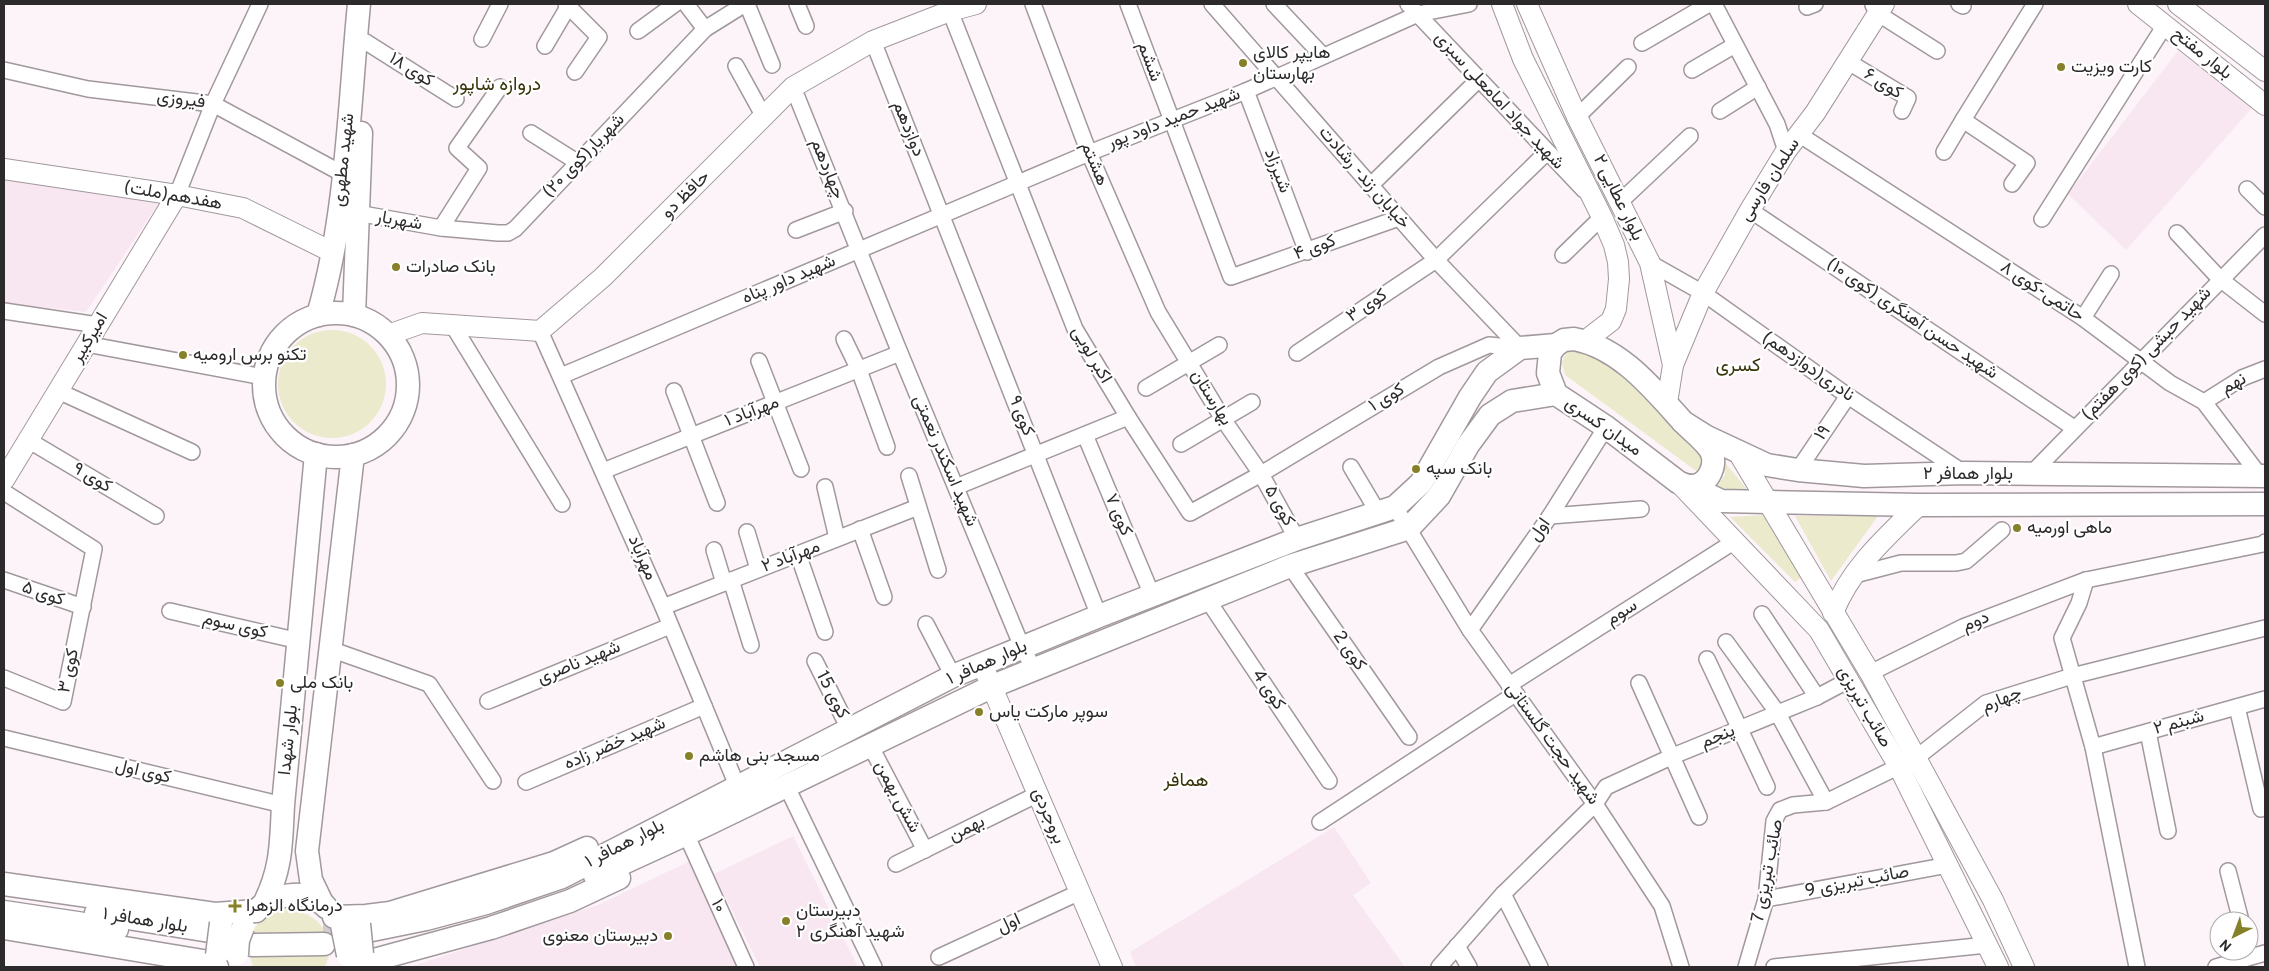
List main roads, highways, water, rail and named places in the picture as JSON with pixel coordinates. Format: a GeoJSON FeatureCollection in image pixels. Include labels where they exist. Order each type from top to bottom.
{"type":"FeatureCollection","features":[{"type":"Feature","properties":{"kind":"main road","name":"شهید مطهری"},"geometry":{"type":"LineString","coordinates":[[318,315],[330,274],[343,174],[359,4]]}},
{"type":"Feature","properties":{"kind":"main road","name":"شهید مطهری"},"geometry":{"type":"LineString","coordinates":[[354,315],[366,42],[371,4]]}},
{"type":"Feature","properties":{"kind":"main road"},"geometry":{"type":"LineString","coordinates":[[342,313],[354,315],[372,322],[388,335],[399,350],[406,368],[408,386],[405,405],[398,422],[386,437],[371,448],[353,455],[335,457],[316,454],[299,447],[284,435],[273,420],[266,403],[264,377],[273,348],[285,333],[300,322],[318,315],[342,313]]}},
{"type":"Feature","properties":{"kind":"main road"},"geometry":{"type":"LineString","coordinates":[[1556,345],[1564,340],[1574,339],[1585,341],[1618,356],[1668,403],[1683,422],[1710,449],[1713,460],[1708,477],[1704,482],[1684,484]]}},
{"type":"Feature","properties":{"kind":"main road","name":"بلوار همافر ۱"},"geometry":{"type":"LineString","coordinates":[[700,817],[738,788],[953,676],[1099,616],[1297,539],[1387,510],[1421,483],[1487,372],[1520,348],[1556,345]]}},
{"type":"Feature","properties":{"kind":"main road","name":"میدان کسری"},"geometry":{"type":"LineString","coordinates":[[1556,345],[1547,361],[1548,373],[1556,394],[1606,427],[1684,484]]}},
{"type":"Feature","properties":{"kind":"main road","name":"بلوار همافر ۱"},"geometry":{"type":"LineString","coordinates":[[74,916],[233,938],[349,938],[486,903],[562,877],[700,817],[787,787],[870,745],[1034,669],[1290,566],[1409,528],[1439,496],[1468,445],[1490,415],[1512,401],[1556,394]]}},
{"type":"Feature","properties":{"kind":"main road","name":"بلوار همافر ۲"},"geometry":{"type":"LineString","coordinates":[[1683,422],[1738,452],[1767,465],[1798,470],[1864,476],[1965,474],[2262,476]]}},
{"type":"Feature","properties":{"kind":"main road","name":"بلوار شهدا"},"geometry":{"type":"LineString","coordinates":[[233,938],[273,885],[280,860],[283,805],[316,454]]}},
{"type":"Feature","properties":{"kind":"main road","name":"بلوار شهدا"},"geometry":{"type":"LineString","coordinates":[[349,938],[311,880],[307,851],[353,455]]}},
{"type":"Feature","properties":{"kind":"main road","name":"بلوار همافر ۲"},"geometry":{"type":"LineString","coordinates":[[1684,484],[1721,501],[1919,505],[2265,504]]}},
{"type":"Feature","properties":{"kind":"main road"},"geometry":{"type":"LineString","coordinates":[[4,928],[233,938],[291,895],[303,894],[349,938],[491,928],[561,904],[691,845],[700,817]]}},
{"type":"Feature","properties":{"kind":"main road"},"geometry":{"type":"LineString","coordinates":[[4,884],[233,938]]}},
{"type":"Feature","properties":{"kind":"main road"},"geometry":{"type":"LineString","coordinates":[[4,898],[74,916]]}},
{"type":"Feature","properties":{"kind":"main road"},"geometry":{"type":"LineString","coordinates":[[4,912],[74,916]]}},
{"type":"Feature","properties":{"kind":"tunnel"},"geometry":{"type":"LineString","coordinates":[[323,930],[361,931]]}},
{"type":"Feature","properties":{"kind":"place","name":"هایپر کالای بهارستان"},"geometry":{"type":"Point","coordinates":[1243,63]}},
{"type":"Feature","properties":{"kind":"place","name":"کارت ویزیت"},"geometry":{"type":"Point","coordinates":[2061,67]}},
{"type":"Feature","properties":{"kind":"place","name":"بانک صادرات"},"geometry":{"type":"Point","coordinates":[396,267]}},
{"type":"Feature","properties":{"kind":"place","name":"تکنو برس ارومیه"},"geometry":{"type":"Point","coordinates":[183,355]}},
{"type":"Feature","properties":{"kind":"place","name":"بانک سپه"},"geometry":{"type":"Point","coordinates":[1416,469]}},
{"type":"Feature","properties":{"kind":"place","name":"ماهی اورمیه"},"geometry":{"type":"Point","coordinates":[2017,528]}},
{"type":"Feature","properties":{"kind":"place","name":"بانک ملی"},"geometry":{"type":"Point","coordinates":[280,683]}},
{"type":"Feature","properties":{"kind":"place","name":"سوپر مارکت یاس"},"geometry":{"type":"Point","coordinates":[979,712]}},
{"type":"Feature","properties":{"kind":"place","name":"مسجد بنی هاشم"},"geometry":{"type":"Point","coordinates":[689,756]}},
{"type":"Feature","properties":{"kind":"place","name":"درمانگاه الزهرا"},"geometry":{"type":"Point","coordinates":[235,906]}},
{"type":"Feature","properties":{"kind":"place","name":"دبیرستان شهید آهنگری ۲"},"geometry":{"type":"Point","coordinates":[786,921]}},
{"type":"Feature","properties":{"kind":"place","name":"دبیرستان معنوی"},"geometry":{"type":"Point","coordinates":[668,936]}},
{"type":"Feature","properties":{"kind":"district","name":"دروازه شاپور"},"geometry":{"type":"Point","coordinates":[497,85]}},
{"type":"Feature","properties":{"kind":"district","name":"کسری"},"geometry":{"type":"Point","coordinates":[1738,366]}},
{"type":"Feature","properties":{"kind":"district","name":"همافر"},"geometry":{"type":"Point","coordinates":[1186,781]}}]}
